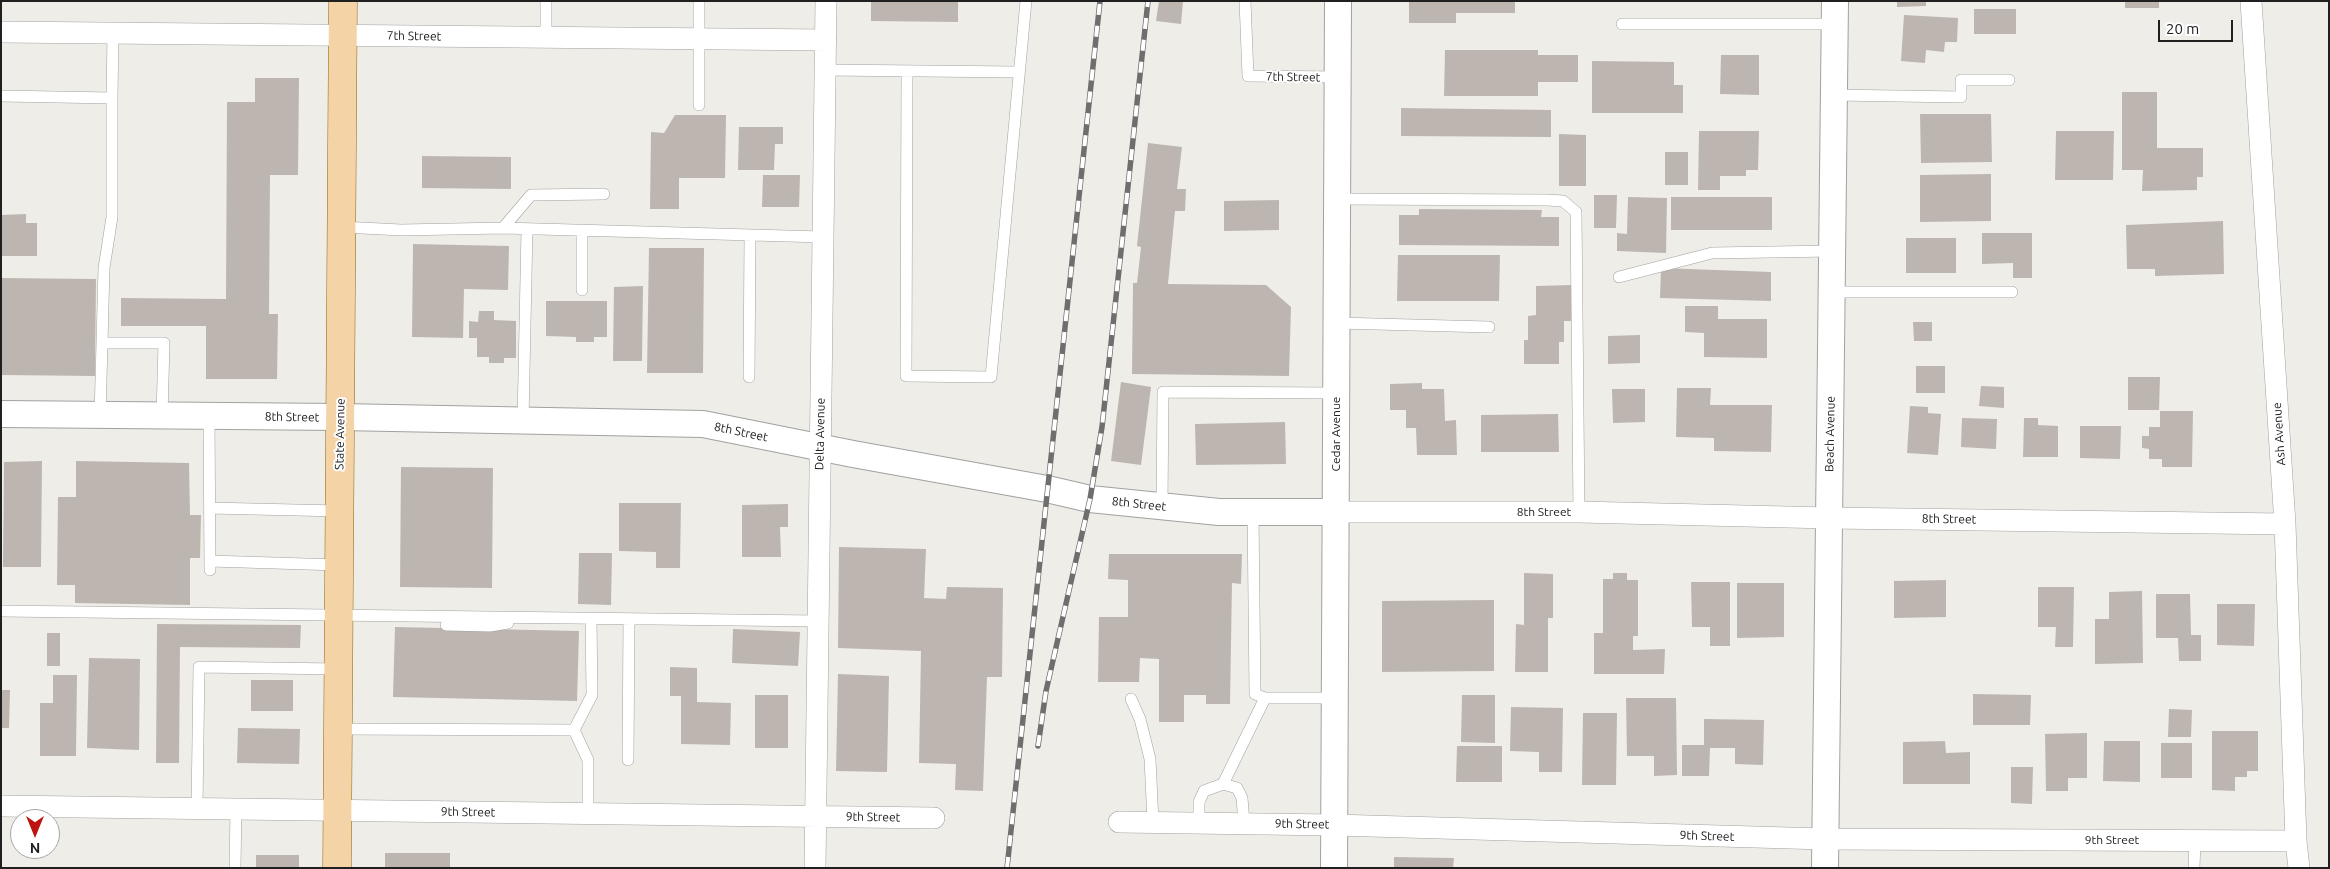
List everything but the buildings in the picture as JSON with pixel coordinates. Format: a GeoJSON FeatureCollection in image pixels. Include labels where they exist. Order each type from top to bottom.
{"type":"FeatureCollection","features":[{"type":"Feature","properties":{"kind":"main road","name":"State Avenue"},"geometry":{"type":"LineString","coordinates":[[337,868],[343,1]]}},
{"type":"Feature","properties":{"kind":"street","name":"Delta Avenue"},"geometry":{"type":"LineString","coordinates":[[814,868],[826,1]]}},
{"type":"Feature","properties":{"kind":"street","name":"Cedar Avenue"},"geometry":{"type":"LineString","coordinates":[[1334,868],[1338,1]]}},
{"type":"Feature","properties":{"kind":"street","name":"Ash Avenue"},"geometry":{"type":"LineString","coordinates":[[2250,1],[2285,524],[2296,841],[2299,868]]}},
{"type":"Feature","properties":{"kind":"street","name":"Beach Avenue"},"geometry":{"type":"LineString","coordinates":[[1825,868],[1835,13]]}},
{"type":"Feature","properties":{"kind":"street","name":"7th Street"},"geometry":{"type":"LineString","coordinates":[[1,32],[826,40]]}},
{"type":"Feature","properties":{"kind":"street","name":"8th Street"},"geometry":{"type":"LineString","coordinates":[[1,414],[340,417],[702,424],[819,448],[1047,488],[1090,500],[1219,512],[1579,512],[1829,518],[2285,524]]}},
{"type":"Feature","properties":{"kind":"street","name":"9th Street"},"geometry":{"type":"LineString","coordinates":[[1,806],[934,818]]}},
{"type":"Feature","properties":{"kind":"street","name":"9th Street"},"geometry":{"type":"LineString","coordinates":[[1119,822],[1334,825],[1825,839],[2296,841]]}},
{"type":"Feature","properties":{"kind":"lane"},"geometry":{"type":"LineString","coordinates":[[546,1],[546,37]]}},
{"type":"Feature","properties":{"kind":"lane"},"geometry":{"type":"LineString","coordinates":[[699,1],[699,104]]}},
{"type":"Feature","properties":{"kind":"lane"},"geometry":{"type":"LineString","coordinates":[[907,70],[906,376],[992,377],[1026,1]]}},
{"type":"Feature","properties":{"kind":"lane","name":"7th Street"},"geometry":{"type":"LineString","coordinates":[[1245,1],[1248,76],[1338,77]]}},
{"type":"Feature","properties":{"kind":"lane"},"geometry":{"type":"LineString","coordinates":[[1622,24],[1835,13]]}},
{"type":"Feature","properties":{"kind":"lane"},"geometry":{"type":"LineString","coordinates":[[100,416],[104,268],[112,217],[113,33]]}},
{"type":"Feature","properties":{"kind":"lane"},"geometry":{"type":"LineString","coordinates":[[825,70],[1019,72]]}},
{"type":"Feature","properties":{"kind":"lane"},"geometry":{"type":"LineString","coordinates":[[1834,95],[1961,97],[1961,80],[2010,80]]}},
{"type":"Feature","properties":{"kind":"lane"},"geometry":{"type":"LineString","coordinates":[[1,96],[112,98]]}},
{"type":"Feature","properties":{"kind":"lane"},"geometry":{"type":"LineString","coordinates":[[503,228],[531,195],[604,194]]}},
{"type":"Feature","properties":{"kind":"lane"},"geometry":{"type":"LineString","coordinates":[[1337,199],[1547,200],[1563,202],[1576,212],[1579,512]]}},
{"type":"Feature","properties":{"kind":"lane"},"geometry":{"type":"LineString","coordinates":[[342,228],[401,230],[503,228],[823,237]]}},
{"type":"Feature","properties":{"kind":"lane"},"geometry":{"type":"LineString","coordinates":[[523,420],[527,229]]}},
{"type":"Feature","properties":{"kind":"lane"},"geometry":{"type":"LineString","coordinates":[[582,230],[582,290]]}},
{"type":"Feature","properties":{"kind":"lane"},"geometry":{"type":"LineString","coordinates":[[749,377],[750,236]]}},
{"type":"Feature","properties":{"kind":"lane"},"geometry":{"type":"LineString","coordinates":[[1619,278],[1712,253],[1832,251]]}},
{"type":"Feature","properties":{"kind":"lane"},"geometry":{"type":"LineString","coordinates":[[1831,292],[2012,292]]}},
{"type":"Feature","properties":{"kind":"lane"},"geometry":{"type":"LineString","coordinates":[[1337,323],[1489,326]]}},
{"type":"Feature","properties":{"kind":"lane"},"geometry":{"type":"LineString","coordinates":[[102,343],[164,343],[162,416]]}},
{"type":"Feature","properties":{"kind":"lane"},"geometry":{"type":"LineString","coordinates":[[1162,507],[1163,392],[1336,393]]}},
{"type":"Feature","properties":{"kind":"lane"},"geometry":{"type":"LineString","coordinates":[[209,416],[210,565],[339,565]]}},
{"type":"Feature","properties":{"kind":"lane"},"geometry":{"type":"LineString","coordinates":[[210,508],[339,511]]}},
{"type":"Feature","properties":{"kind":"lane"},"geometry":{"type":"LineString","coordinates":[[1253,512],[1255,694],[1265,698],[1335,698]]}},
{"type":"Feature","properties":{"kind":"lane"},"geometry":{"type":"LineString","coordinates":[[1,611],[388,617],[407,624],[490,626],[532,618],[817,621]]}},
{"type":"Feature","properties":{"kind":"lane"},"geometry":{"type":"LineString","coordinates":[[574,730],[592,695],[591,619]]}},
{"type":"Feature","properties":{"kind":"lane"},"geometry":{"type":"LineString","coordinates":[[628,760],[629,619]]}},
{"type":"Feature","properties":{"kind":"lane"},"geometry":{"type":"LineString","coordinates":[[197,808],[199,667],[338,669]]}},
{"type":"Feature","properties":{"kind":"lane"},"geometry":{"type":"LineString","coordinates":[[1223,784],[1265,698]]}},
{"type":"Feature","properties":{"kind":"lane"},"geometry":{"type":"LineString","coordinates":[[1131,699],[1140,719],[1150,759],[1153,822]]}},
{"type":"Feature","properties":{"kind":"lane"},"geometry":{"type":"LineString","coordinates":[[338,729],[574,730]]}},
{"type":"Feature","properties":{"kind":"lane"},"geometry":{"type":"LineString","coordinates":[[574,730],[588,760],[588,813]]}},
{"type":"Feature","properties":{"kind":"lane"},"geometry":{"type":"LineString","coordinates":[[1199,823],[1199,802],[1204,791],[1223,784],[1237,788],[1242,798],[1244,824]]}},
{"type":"Feature","properties":{"kind":"lane"},"geometry":{"type":"LineString","coordinates":[[236,809],[236,868]]}},
{"type":"Feature","properties":{"kind":"lane"},"geometry":{"type":"LineString","coordinates":[[2194,868],[2196,841]]}},
{"type":"Feature","properties":{"kind":"railway"},"geometry":{"type":"LineString","coordinates":[[1007,868],[1100,1]]}},
{"type":"Feature","properties":{"kind":"railway"},"geometry":{"type":"LineString","coordinates":[[1038,746],[1046,691],[1090,499],[1102,427],[1148,1]]}}]}
